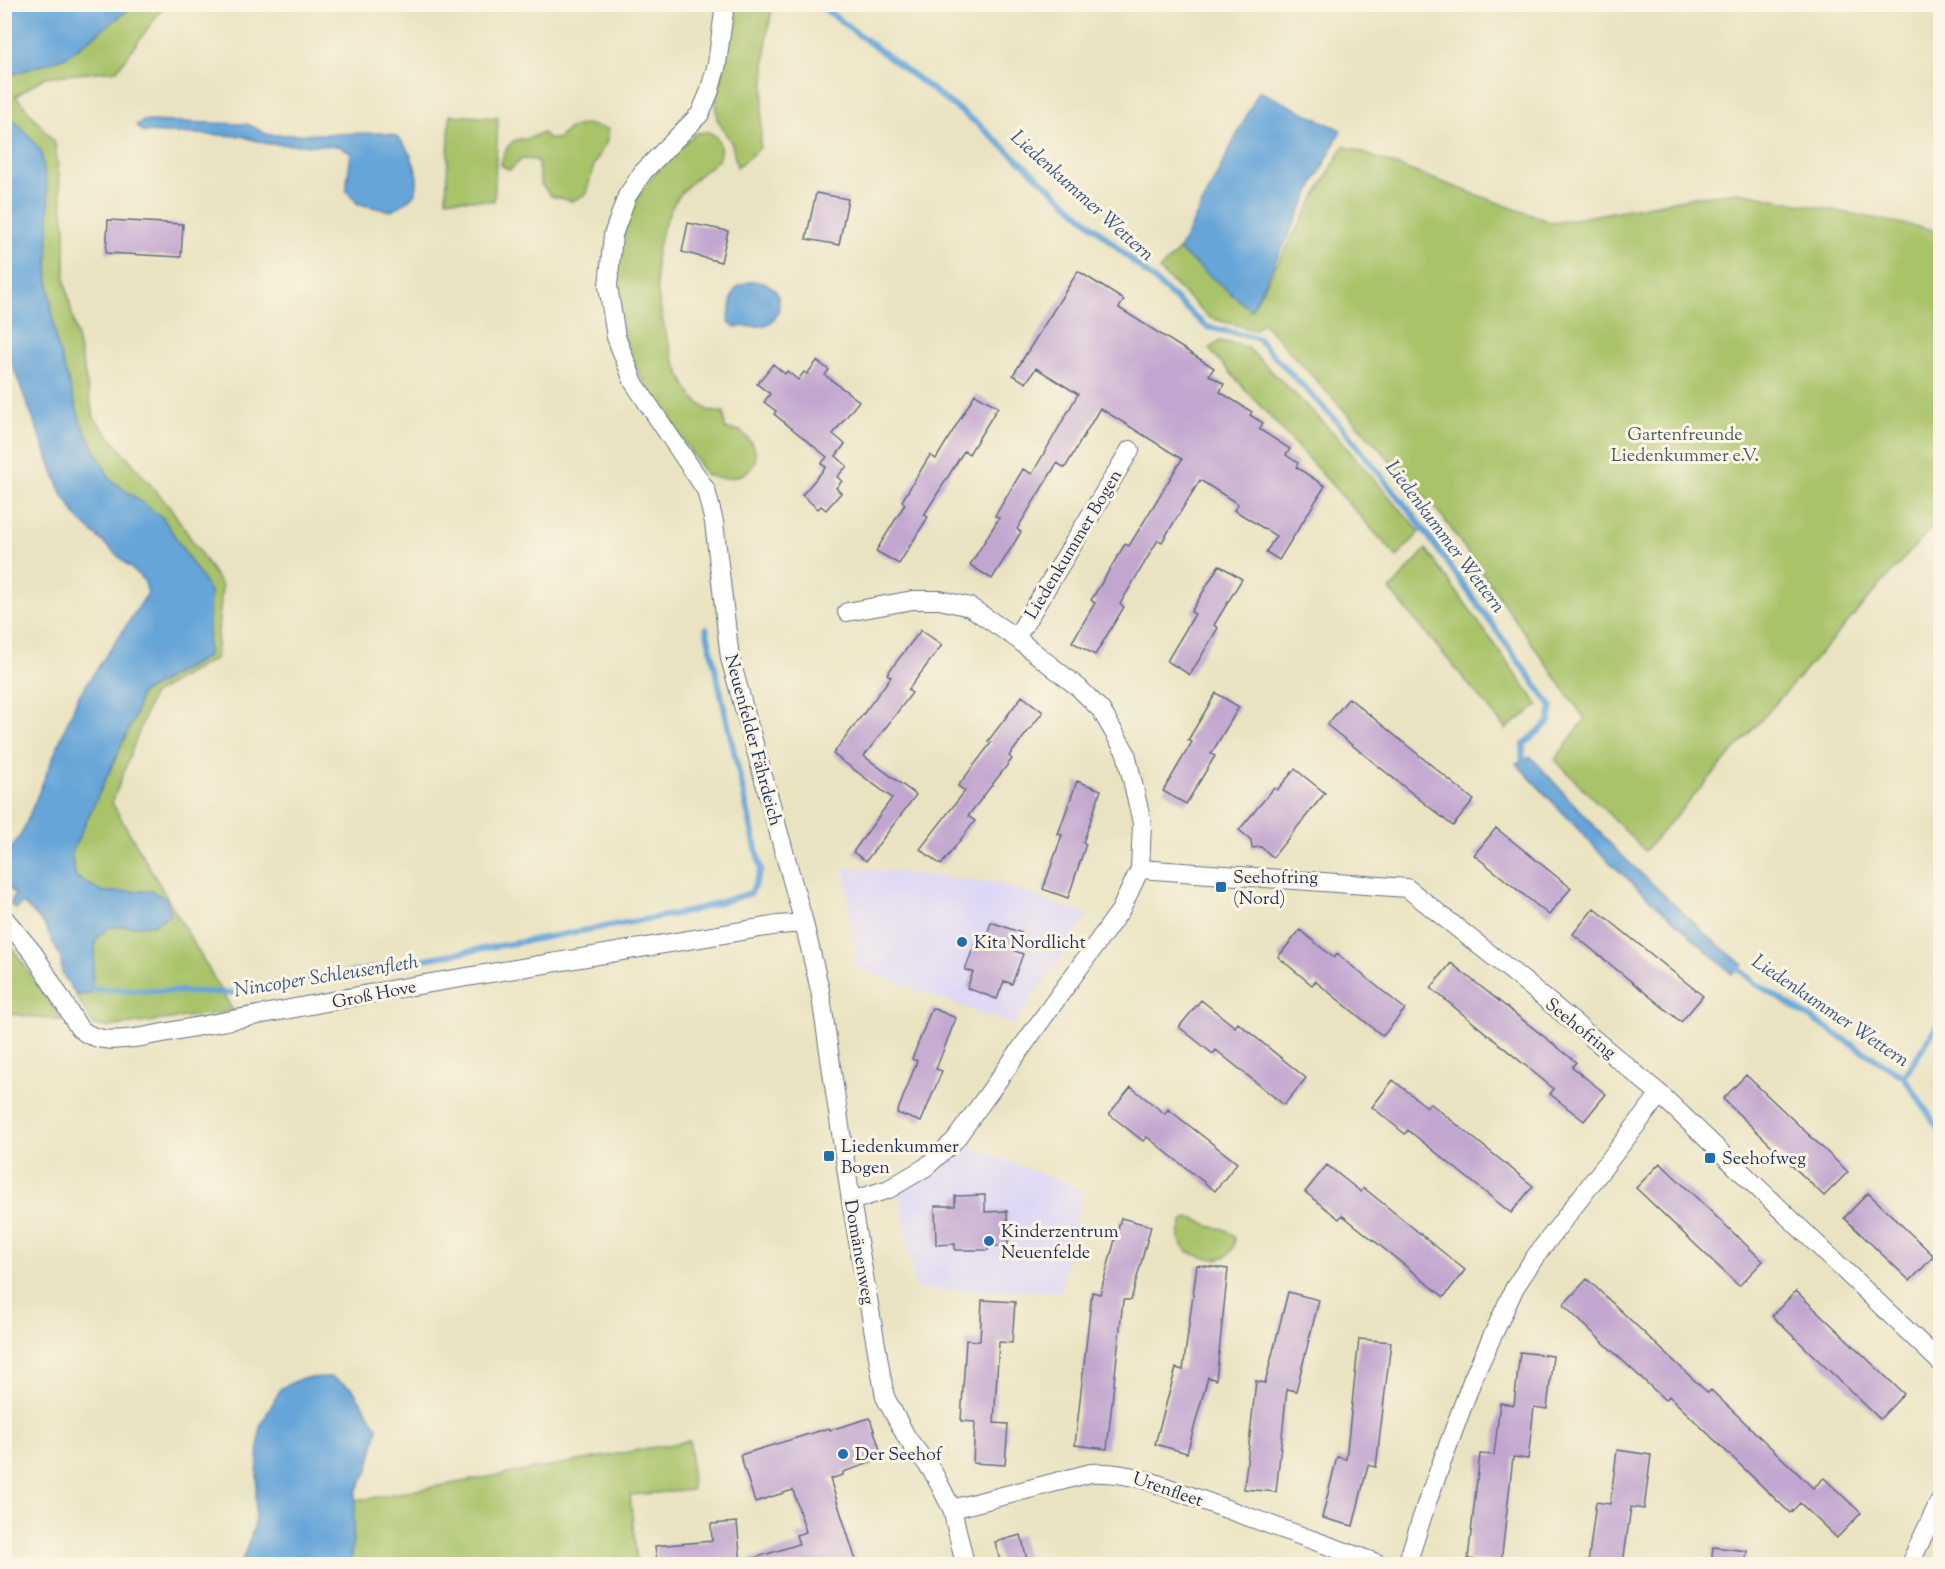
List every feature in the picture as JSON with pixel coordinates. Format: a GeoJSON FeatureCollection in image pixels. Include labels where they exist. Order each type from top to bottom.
{"type":"FeatureCollection","features":[{"type":"Feature","properties":{"kind":"street","name":"Neuenfelder Fährdeich"},"geometry":{"type":"LineString","coordinates":[[725,4],[717,64],[709,93],[700,114],[644,172],[627,196],[613,235],[608,286],[616,337],[634,383],[706,490],[714,522],[730,658],[804,923]]}},
{"type":"Feature","properties":{"kind":"street","name":"Liedenkummer Bogen"},"geometry":{"type":"LineString","coordinates":[[1016,638],[1130,450]]}},
{"type":"Feature","properties":{"kind":"street","name":"Liedenkummer Bogen"},"geometry":{"type":"LineString","coordinates":[[847,612],[913,600],[940,600],[970,608],[1016,638],[1079,688],[1101,710],[1126,753],[1142,823],[1140,869],[1120,911],[955,1140],[926,1167],[889,1189],[851,1201]]}},
{"type":"Feature","properties":{"kind":"street","name":"Seehofring"},"geometry":{"type":"LineString","coordinates":[[1140,869],[1407,888],[1660,1094],[1941,1362]]}},
{"type":"Feature","properties":{"kind":"street","name":"Groß Hove"},"geometry":{"type":"LineString","coordinates":[[4,918],[34,954],[79,1028],[89,1035],[105,1040],[142,1037],[395,989],[778,925],[804,923]]}},
{"type":"Feature","properties":{"kind":"street","name":"Domänenweg"},"geometry":{"type":"LineString","coordinates":[[804,923],[820,990],[851,1201],[885,1397],[908,1438],[933,1472],[952,1509],[965,1564]]}},
{"type":"Feature","properties":{"kind":"street"},"geometry":{"type":"LineString","coordinates":[[1407,1564],[1426,1505],[1473,1378],[1515,1287],[1541,1249],[1660,1094]]}},
{"type":"Feature","properties":{"kind":"street","name":"Urenfleet"},"geometry":{"type":"LineString","coordinates":[[952,1509],[1091,1473],[1129,1474],[1379,1564]]}},
{"type":"Feature","properties":{"kind":"street"},"geometry":{"type":"LineString","coordinates":[[1910,1564],[1941,1500]]}},
{"type":"Feature","properties":{"kind":"shaded area","name":"Kita Nordlicht"},"geometry":{"type":"Polygon","coordinates":[[[845,867],[998,883],[1088,915],[1056,966],[1013,1025],[856,968],[845,867]]]}},
{"type":"Feature","properties":{"kind":"shaded area","name":"Kinderzentrum Neuenfelde"},"geometry":{"type":"Polygon","coordinates":[[[965,1144],[1082,1190],[1060,1291],[916,1290],[900,1193],[965,1144]]]}},
{"type":"Feature","properties":{"kind":"green space"},"geometry":{"type":"Polygon","coordinates":[[[135,5],[165,5],[117,70],[45,77],[16,96],[55,143],[65,228],[65,281],[94,418],[172,510],[222,586],[216,658],[153,694],[112,803],[233,1011],[108,1027],[93,1025],[76,995],[91,994],[96,939],[109,927],[153,925],[153,891],[103,892],[76,877],[71,854],[135,716],[140,694],[208,656],[163,518],[110,479],[81,423],[56,341],[48,278],[22,128],[5,112],[4,77],[66,57],[135,5]]]}},
{"type":"Feature","properties":{"kind":"green space"},"geometry":{"type":"Polygon","coordinates":[[[731,5],[773,5],[767,34],[760,148],[737,167],[732,144],[717,119],[716,100],[724,69],[731,5]]]}},
{"type":"Feature","properties":{"kind":"green space"},"geometry":{"type":"Polygon","coordinates":[[[450,115],[498,118],[494,201],[446,199],[450,115]]]}},
{"type":"Feature","properties":{"kind":"green space"},"geometry":{"type":"Polygon","coordinates":[[[585,124],[608,129],[608,139],[594,165],[586,194],[572,201],[551,196],[541,184],[537,160],[522,159],[510,170],[501,165],[507,149],[516,140],[543,133],[549,139],[557,139],[570,128],[585,124]]]}},
{"type":"Feature","properties":{"kind":"green space"},"geometry":{"type":"Polygon","coordinates":[[[708,132],[718,140],[720,147],[718,160],[698,176],[675,201],[663,228],[658,248],[656,277],[669,344],[686,386],[697,401],[710,411],[724,412],[725,429],[740,431],[751,441],[755,461],[742,474],[732,478],[706,475],[649,392],[632,358],[624,335],[617,286],[622,238],[629,215],[640,194],[659,170],[696,133],[708,132]]]}},
{"type":"Feature","properties":{"kind":"green space","name":"Gartenfreunde Liedenkummer e.V."},"geometry":{"type":"Polygon","coordinates":[[[1344,146],[1553,223],[1701,196],[1739,192],[1940,231],[1940,518],[1645,851],[1555,760],[1585,719],[1442,516],[1263,323],[1254,330],[1210,318],[1159,270],[1179,250],[1251,310],[1344,146]]]}},
{"type":"Feature","properties":{"kind":"green space"},"geometry":{"type":"Polygon","coordinates":[[[1220,341],[1247,347],[1332,431],[1420,532],[1397,557],[1209,349],[1220,341]]]}},
{"type":"Feature","properties":{"kind":"green space"},"geometry":{"type":"Polygon","coordinates":[[[1426,549],[1538,705],[1506,729],[1390,590],[1426,549]]]}},
{"type":"Feature","properties":{"kind":"green space"},"geometry":{"type":"Polygon","coordinates":[[[5,937],[62,1021],[5,1013],[5,937]]]}},
{"type":"Feature","properties":{"kind":"green space"},"geometry":{"type":"Polygon","coordinates":[[[1190,1218],[1231,1234],[1235,1238],[1231,1252],[1224,1257],[1213,1259],[1188,1251],[1179,1238],[1183,1220],[1190,1218]]]}},
{"type":"Feature","properties":{"kind":"green space"},"geometry":{"type":"Polygon","coordinates":[[[690,1441],[692,1490],[630,1495],[637,1564],[351,1564],[355,1501],[690,1441]]]}},
{"type":"Feature","properties":{"kind":"water"},"geometry":{"type":"Polygon","coordinates":[[[5,4],[135,5],[66,57],[5,77],[5,4]]]}},
{"type":"Feature","properties":{"kind":"water"},"geometry":{"type":"Polygon","coordinates":[[[1259,91],[1341,130],[1251,310],[1179,250],[1259,91]]]}},
{"type":"Feature","properties":{"kind":"water"},"geometry":{"type":"Polygon","coordinates":[[[5,112],[41,151],[49,200],[48,278],[56,341],[81,423],[110,479],[163,518],[210,591],[208,656],[140,694],[135,716],[71,854],[76,878],[103,892],[153,891],[166,899],[171,914],[153,925],[109,927],[96,938],[91,994],[76,995],[62,973],[61,959],[44,924],[23,903],[16,909],[10,904],[15,894],[5,884],[5,857],[22,833],[78,697],[148,593],[144,580],[79,520],[62,494],[5,346],[5,112]]]}},
{"type":"Feature","properties":{"kind":"water"},"geometry":{"type":"Polygon","coordinates":[[[144,121],[246,124],[269,135],[381,133],[392,135],[400,140],[410,154],[416,172],[417,188],[409,199],[391,211],[358,204],[346,190],[351,153],[339,146],[268,144],[241,136],[143,132],[136,125],[144,121]]]}},
{"type":"Feature","properties":{"kind":"water"},"geometry":{"type":"Polygon","coordinates":[[[754,281],[768,284],[775,290],[779,309],[775,318],[768,324],[735,327],[728,322],[732,295],[739,286],[754,281]]]}},
{"type":"Feature","properties":{"kind":"water"},"geometry":{"type":"Polygon","coordinates":[[[1531,757],[1616,850],[1709,937],[1743,965],[1732,974],[1606,859],[1516,763],[1531,757]]]}},
{"type":"Feature","properties":{"kind":"water"},"geometry":{"type":"Polygon","coordinates":[[[331,1377],[352,1388],[378,1428],[368,1471],[356,1491],[351,1564],[241,1564],[254,1527],[260,1427],[281,1388],[302,1378],[331,1377]]]}},
{"type":"Feature","properties":{"kind":"building"},"geometry":{"type":"Polygon","coordinates":[[[816,193],[848,199],[839,245],[806,239],[816,193]]]}},
{"type":"Feature","properties":{"kind":"building"},"geometry":{"type":"Polygon","coordinates":[[[108,220],[183,224],[181,257],[106,253],[108,220]]]}},
{"type":"Feature","properties":{"kind":"building"},"geometry":{"type":"Polygon","coordinates":[[[688,223],[728,231],[721,262],[682,252],[688,223]]]}},
{"type":"Feature","properties":{"kind":"building"},"geometry":{"type":"Polygon","coordinates":[[[1078,271],[1124,300],[1119,308],[1214,368],[1209,375],[1224,384],[1220,392],[1252,412],[1250,415],[1263,423],[1259,429],[1290,449],[1286,455],[1298,463],[1296,467],[1325,486],[1279,560],[1266,552],[1276,536],[1234,510],[1238,504],[1200,480],[1162,542],[1158,540],[1120,604],[1124,607],[1095,655],[1072,642],[1095,603],[1091,600],[1125,544],[1129,546],[1182,459],[1100,408],[1065,468],[1057,463],[1017,529],[1021,532],[992,579],[970,565],[999,518],[995,516],[1023,469],[1032,474],[1078,394],[1036,368],[1026,383],[1013,375],[1078,271]]]}},
{"type":"Feature","properties":{"kind":"building"},"geometry":{"type":"Polygon","coordinates":[[[817,361],[829,370],[825,375],[859,401],[833,434],[845,444],[836,456],[847,466],[837,477],[842,481],[836,488],[841,493],[826,510],[821,506],[818,509],[802,495],[826,467],[821,464],[827,457],[774,414],[776,411],[764,402],[770,394],[757,384],[773,364],[785,374],[787,371],[798,380],[804,372],[807,374],[817,361]]]}},
{"type":"Feature","properties":{"kind":"building"},"geometry":{"type":"Polygon","coordinates":[[[975,394],[998,407],[969,454],[964,451],[924,515],[928,517],[899,564],[876,551],[905,504],[902,501],[930,455],[936,459],[975,394]]]}},
{"type":"Feature","properties":{"kind":"building"},"geometry":{"type":"Polygon","coordinates":[[[1219,565],[1242,579],[1214,625],[1218,628],[1190,675],[1167,661],[1195,614],[1191,612],[1219,565]]]}},
{"type":"Feature","properties":{"kind":"building"},"geometry":{"type":"Polygon","coordinates":[[[921,630],[942,645],[908,690],[912,693],[864,756],[916,795],[866,861],[853,852],[892,798],[833,754],[891,677],[887,674],[921,630]]]}},
{"type":"Feature","properties":{"kind":"building"},"geometry":{"type":"Polygon","coordinates":[[[1216,693],[1239,707],[1211,754],[1215,756],[1186,804],[1163,791],[1192,742],[1188,740],[1216,693]]]}},
{"type":"Feature","properties":{"kind":"building"},"geometry":{"type":"Polygon","coordinates":[[[1022,696],[1043,712],[1009,756],[1012,759],[968,816],[975,821],[941,865],[920,849],[965,791],[958,786],[991,743],[988,741],[1022,696]]]}},
{"type":"Feature","properties":{"kind":"building"},"geometry":{"type":"Polygon","coordinates":[[[1349,698],[1474,800],[1453,826],[1327,725],[1349,698]]]}},
{"type":"Feature","properties":{"kind":"building"},"geometry":{"type":"Polygon","coordinates":[[[1295,769],[1325,793],[1273,857],[1261,847],[1252,848],[1251,840],[1239,830],[1274,788],[1277,790],[1295,769]]]}},
{"type":"Feature","properties":{"kind":"building"},"geometry":{"type":"Polygon","coordinates":[[[1077,781],[1101,790],[1068,898],[1043,889],[1062,835],[1058,834],[1077,781]]]}},
{"type":"Feature","properties":{"kind":"building"},"geometry":{"type":"Polygon","coordinates":[[[1496,828],[1571,888],[1549,915],[1474,855],[1496,828]]]}},
{"type":"Feature","properties":{"kind":"building"},"geometry":{"type":"Polygon","coordinates":[[[1594,908],[1703,996],[1681,1022],[1573,934],[1594,908]]]}},
{"type":"Feature","properties":{"kind":"building"},"geometry":{"type":"Polygon","coordinates":[[[991,922],[1022,933],[1015,951],[1023,954],[1012,984],[1004,981],[997,999],[967,988],[973,972],[965,970],[978,935],[986,938],[991,922]]]}},
{"type":"Feature","properties":{"kind":"building"},"geometry":{"type":"Polygon","coordinates":[[[1300,930],[1334,958],[1337,954],[1405,1009],[1383,1036],[1315,981],[1312,985],[1278,957],[1300,930]]]}},
{"type":"Feature","properties":{"kind":"building"},"geometry":{"type":"Polygon","coordinates":[[[1451,963],[1576,1062],[1572,1067],[1606,1094],[1584,1121],[1550,1094],[1554,1089],[1431,988],[1451,963]]]}},
{"type":"Feature","properties":{"kind":"building"},"geometry":{"type":"Polygon","coordinates":[[[1201,1000],[1235,1027],[1238,1023],[1306,1078],[1284,1105],[1216,1050],[1213,1054],[1179,1027],[1201,1000]]]}},
{"type":"Feature","properties":{"kind":"building"},"geometry":{"type":"Polygon","coordinates":[[[932,1008],[956,1018],[936,1069],[942,1071],[921,1122],[897,1113],[917,1061],[912,1059],[932,1008]]]}},
{"type":"Feature","properties":{"kind":"building"},"geometry":{"type":"Polygon","coordinates":[[[1746,1075],[1848,1172],[1824,1196],[1723,1099],[1746,1075]]]}},
{"type":"Feature","properties":{"kind":"building"},"geometry":{"type":"Polygon","coordinates":[[[1393,1080],[1427,1107],[1430,1103],[1533,1186],[1511,1213],[1408,1130],[1405,1134],[1372,1107],[1393,1080]]]}},
{"type":"Feature","properties":{"kind":"building"},"geometry":{"type":"Polygon","coordinates":[[[1131,1087],[1165,1114],[1168,1109],[1237,1163],[1215,1191],[1147,1137],[1143,1141],[1109,1114],[1131,1087]]]}},
{"type":"Feature","properties":{"kind":"building"},"geometry":{"type":"Polygon","coordinates":[[[1660,1163],[1763,1261],[1739,1286],[1636,1188],[1660,1163]]]}},
{"type":"Feature","properties":{"kind":"building"},"geometry":{"type":"Polygon","coordinates":[[[1327,1165],[1361,1192],[1364,1188],[1465,1270],[1444,1297],[1342,1215],[1339,1219],[1305,1192],[1327,1165]]]}},
{"type":"Feature","properties":{"kind":"building"},"geometry":{"type":"Polygon","coordinates":[[[1868,1193],[1934,1256],[1910,1281],[1844,1218],[1868,1193]]]}},
{"type":"Feature","properties":{"kind":"building"},"geometry":{"type":"Polygon","coordinates":[[[985,1195],[985,1212],[1007,1211],[1008,1246],[988,1246],[988,1250],[955,1250],[955,1244],[936,1245],[935,1206],[955,1206],[955,1196],[985,1195]]]}},
{"type":"Feature","properties":{"kind":"building"},"geometry":{"type":"Polygon","coordinates":[[[1121,1218],[1151,1226],[1131,1300],[1123,1300],[1107,1449],[1075,1445],[1092,1292],[1100,1294],[1121,1218]]]}},
{"type":"Feature","properties":{"kind":"building"},"geometry":{"type":"Polygon","coordinates":[[[1197,1265],[1228,1269],[1216,1380],[1208,1377],[1187,1453],[1155,1444],[1176,1368],[1183,1370],[1197,1265]]]}},
{"type":"Feature","properties":{"kind":"building"},"geometry":{"type":"Polygon","coordinates":[[[1587,1279],[1708,1393],[1711,1390],[1813,1488],[1824,1478],[1861,1513],[1837,1538],[1800,1503],[1790,1513],[1669,1396],[1665,1400],[1563,1305],[1587,1279]]]}},
{"type":"Feature","properties":{"kind":"building"},"geometry":{"type":"Polygon","coordinates":[[[1796,1291],[1904,1394],[1880,1419],[1772,1316],[1796,1291]]]}},
{"type":"Feature","properties":{"kind":"building"},"geometry":{"type":"Polygon","coordinates":[[[1288,1292],[1319,1300],[1296,1391],[1287,1389],[1276,1492],[1244,1489],[1256,1381],[1265,1383],[1288,1292]]]}},
{"type":"Feature","properties":{"kind":"building"},"geometry":{"type":"Polygon","coordinates":[[[982,1300],[1015,1302],[1012,1343],[999,1342],[994,1423],[1008,1424],[1005,1465],[973,1463],[975,1422],[961,1421],[966,1340],[980,1341],[982,1300]]]}},
{"type":"Feature","properties":{"kind":"building"},"geometry":{"type":"Polygon","coordinates":[[[1359,1339],[1391,1342],[1376,1467],[1368,1465],[1353,1526],[1322,1518],[1337,1457],[1346,1459],[1359,1339]]]}},
{"type":"Feature","properties":{"kind":"building"},"geometry":{"type":"Polygon","coordinates":[[[1520,1352],[1553,1356],[1547,1409],[1534,1407],[1528,1459],[1513,1457],[1501,1563],[1468,1559],[1480,1454],[1494,1455],[1500,1403],[1514,1405],[1520,1352]]]}},
{"type":"Feature","properties":{"kind":"building"},"geometry":{"type":"Polygon","coordinates":[[[870,1418],[883,1459],[843,1472],[843,1475],[830,1479],[857,1564],[746,1564],[745,1561],[799,1544],[796,1535],[806,1532],[793,1490],[755,1502],[740,1455],[870,1418]]]}},
{"type":"Feature","properties":{"kind":"building"},"geometry":{"type":"Polygon","coordinates":[[[1617,1450],[1651,1455],[1644,1509],[1631,1507],[1623,1564],[1588,1564],[1596,1502],[1610,1504],[1617,1450]]]}},
{"type":"Feature","properties":{"kind":"building"},"geometry":{"type":"Polygon","coordinates":[[[737,1522],[741,1564],[657,1564],[655,1546],[712,1541],[711,1524],[737,1522]]]}},
{"type":"Feature","properties":{"kind":"building"},"geometry":{"type":"Polygon","coordinates":[[[1021,1535],[1028,1564],[1001,1564],[995,1542],[1021,1535]]]}},
{"type":"Feature","properties":{"kind":"building"},"geometry":{"type":"Polygon","coordinates":[[[1713,1547],[1747,1551],[1745,1564],[1711,1564],[1713,1547]]]}},
{"type":"Feature","properties":{"kind":"waterway","name":"Liedenkummer Wettern"},"geometry":{"type":"LineString","coordinates":[[818,4],[978,124],[1207,327],[1257,338],[1341,426],[1413,515],[1552,707],[1549,722],[1524,744],[1522,757],[1529,765]]}},
{"type":"Feature","properties":{"kind":"waterway","name":"Nincoper Schleusenfleth"},"geometry":{"type":"LineString","coordinates":[[89,982],[92,989],[236,993],[687,912],[751,893],[761,870],[706,628]]}},
{"type":"Feature","properties":{"kind":"waterway","name":"Liedenkummer Wettern"},"geometry":{"type":"LineString","coordinates":[[1734,965],[1755,983],[1904,1077],[1940,1131]]}},
{"type":"Feature","properties":{"kind":"waterway"},"geometry":{"type":"LineString","coordinates":[[1904,1077],[1940,1021]]}},
{"type":"Feature","properties":{"kind":"place","name":"Seehofring (Nord)"},"geometry":{"type":"Point","coordinates":[1221,887]}},
{"type":"Feature","properties":{"kind":"place","name":"Kita Nordlicht"},"geometry":{"type":"Point","coordinates":[962,942]}},
{"type":"Feature","properties":{"kind":"place","name":"Liedenkummer Bogen"},"geometry":{"type":"Point","coordinates":[829,1156]}},
{"type":"Feature","properties":{"kind":"place","name":"Seehofweg"},"geometry":{"type":"Point","coordinates":[1710,1158]}},
{"type":"Feature","properties":{"kind":"place","name":"Kinderzentrum Neuenfelde"},"geometry":{"type":"Point","coordinates":[989,1241]}},
{"type":"Feature","properties":{"kind":"place","name":"Der Seehof"},"geometry":{"type":"Point","coordinates":[843,1454]}}]}
